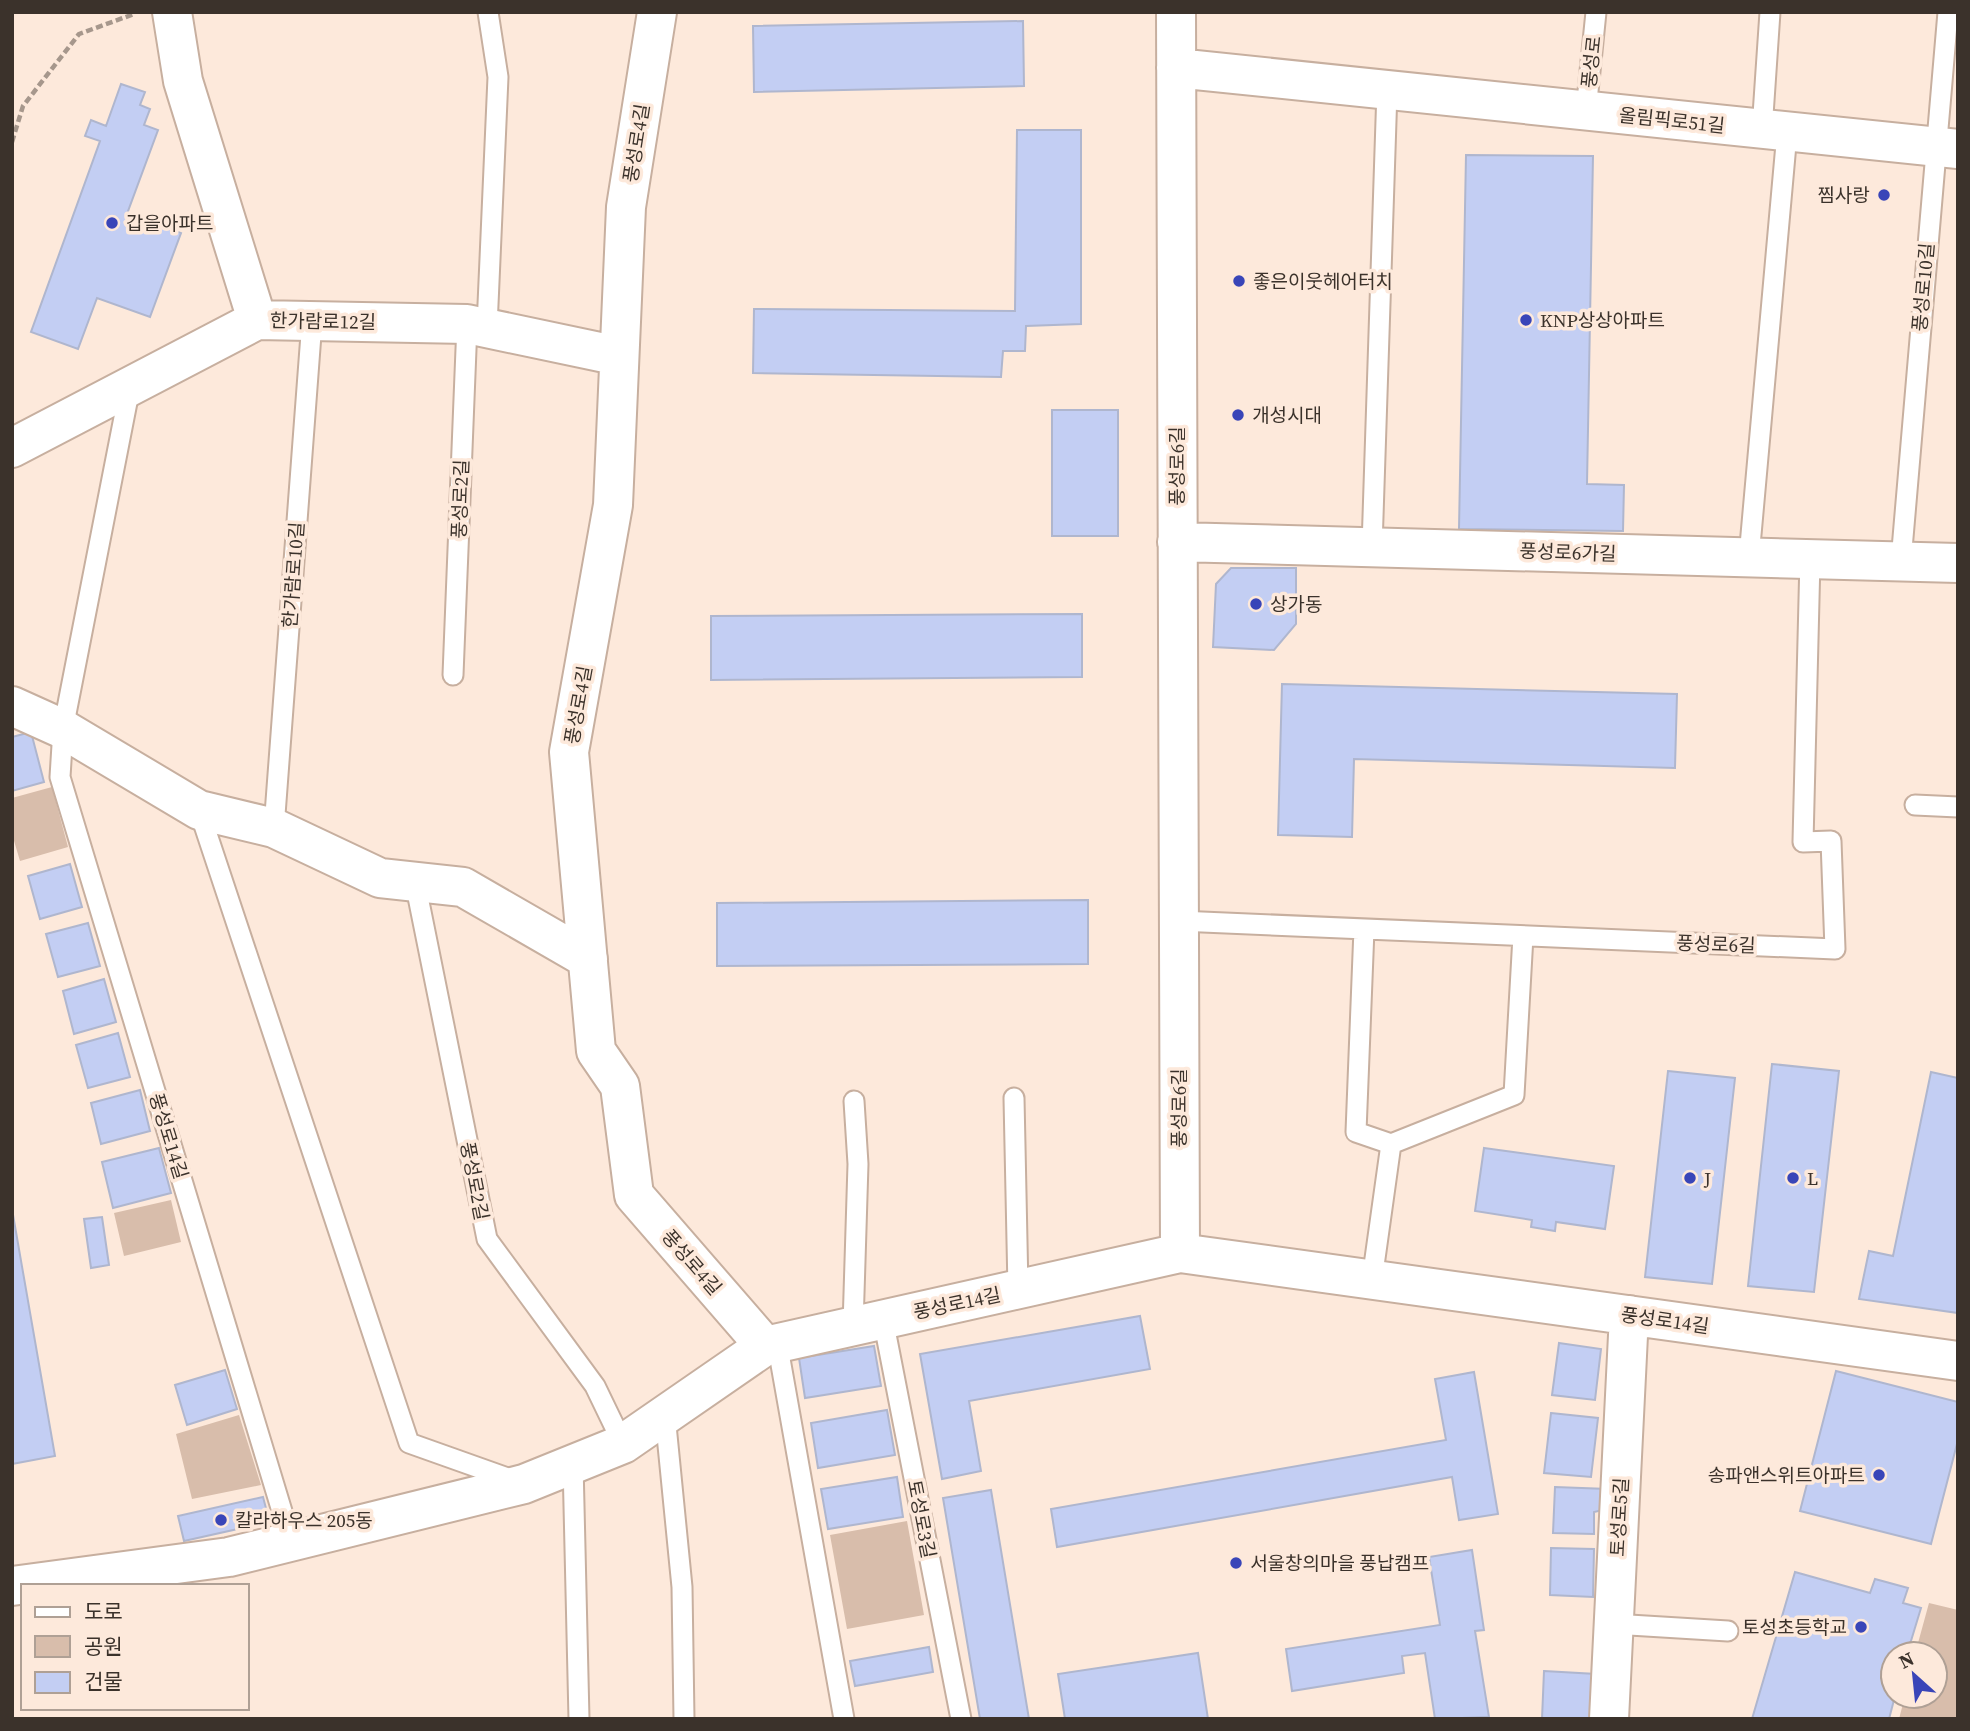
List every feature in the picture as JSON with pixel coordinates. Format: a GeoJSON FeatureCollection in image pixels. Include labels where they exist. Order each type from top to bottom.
{"type":"FeatureCollection","features":[{"type":"Feature","properties":{"kind":"street"},"geometry":{"type":"LineString","coordinates":[[172,12],[183,81],[257,320]]}},
{"type":"Feature","properties":{"kind":"street","name":"풍성로4길"},"geometry":{"type":"LineString","coordinates":[[657,12],[626,207],[613,505],[569,752],[596,1051],[620,1086],[634,1195],[771,1344]]}},
{"type":"Feature","properties":{"kind":"street","name":"풍성로6길"},"geometry":{"type":"LineString","coordinates":[[1176,12],[1180,1253]]}},
{"type":"Feature","properties":{"kind":"street","name":"올림픽로51길"},"geometry":{"type":"LineString","coordinates":[[1176,68],[1946,148]]}},
{"type":"Feature","properties":{"kind":"street","name":"한가람로12길"},"geometry":{"type":"LineString","coordinates":[[12,448],[257,320],[477,326],[620,356]]}},
{"type":"Feature","properties":{"kind":"street","name":"풍성로6가길"},"geometry":{"type":"LineString","coordinates":[[1177,542],[1958,563]]}},
{"type":"Feature","properties":{"kind":"street"},"geometry":{"type":"LineString","coordinates":[[12,706],[63,729],[200,810],[274,828],[380,878],[463,887],[588,959]]}},
{"type":"Feature","properties":{"kind":"street","name":"풍성로14길"},"geometry":{"type":"LineString","coordinates":[[34,1584],[229,1557],[524,1484],[623,1444],[771,1344],[1180,1253],[1958,1361]]}},
{"type":"Feature","properties":{"kind":"street","name":"토성로5길"},"geometry":{"type":"LineString","coordinates":[[1609,1719],[1629,1315]]}},
{"type":"Feature","properties":{"kind":"lane","name":"풍성로2길"},"geometry":{"type":"LineString","coordinates":[[453,675],[477,326],[498,77],[488,12]]}},
{"type":"Feature","properties":{"kind":"lane","name":"풍성로"},"geometry":{"type":"LineString","coordinates":[[1586,111],[1596,12]]}},
{"type":"Feature","properties":{"kind":"lane"},"geometry":{"type":"LineString","coordinates":[[1749,557],[1774,131],[1770,12]]}},
{"type":"Feature","properties":{"kind":"lane","name":"풍성로10길"},"geometry":{"type":"LineString","coordinates":[[1901,561],[1946,148],[1948,12]]}},
{"type":"Feature","properties":{"kind":"lane"},"geometry":{"type":"LineString","coordinates":[[1372,547],[1387,90]]}},
{"type":"Feature","properties":{"kind":"lane","name":"한가람로10길"},"geometry":{"type":"LineString","coordinates":[[274,828],[312,321]]}},
{"type":"Feature","properties":{"kind":"lane"},"geometry":{"type":"LineString","coordinates":[[63,729],[130,387]]}},
{"type":"Feature","properties":{"kind":"lane","name":"풍성로6길"},"geometry":{"type":"LineString","coordinates":[[1179,920],[1835,949],[1831,841],[1803,842],[1810,559]]}},
{"type":"Feature","properties":{"kind":"lane","name":"풍성로14길"},"geometry":{"type":"LineString","coordinates":[[63,729],[60,777],[291,1541]]}},
{"type":"Feature","properties":{"kind":"lane"},"geometry":{"type":"LineString","coordinates":[[1915,805],[1958,807]]}},
{"type":"Feature","properties":{"kind":"lane"},"geometry":{"type":"LineString","coordinates":[[200,810],[409,1443],[524,1484]]}},
{"type":"Feature","properties":{"kind":"lane","name":"풍성로2길"},"geometry":{"type":"LineString","coordinates":[[415,882],[487,1240],[595,1386],[623,1444]]}},
{"type":"Feature","properties":{"kind":"lane"},"geometry":{"type":"LineString","coordinates":[[1364,929],[1356,1132],[1391,1144],[1514,1095],[1523,936]]}},
{"type":"Feature","properties":{"kind":"lane"},"geometry":{"type":"LineString","coordinates":[[1014,1098],[1018,1289]]}},
{"type":"Feature","properties":{"kind":"lane","name":"토성로3길"},"geometry":{"type":"LineString","coordinates":[[854,1101],[868,1322],[961,1719]]}},
{"type":"Feature","properties":{"kind":"lane"},"geometry":{"type":"LineString","coordinates":[[1372,1280],[1391,1144]]}},
{"type":"Feature","properties":{"kind":"lane"},"geometry":{"type":"LineString","coordinates":[[771,1344],[844,1719]]}},
{"type":"Feature","properties":{"kind":"lane"},"geometry":{"type":"LineString","coordinates":[[665,1415],[682,1587],[684,1719]]}},
{"type":"Feature","properties":{"kind":"lane"},"geometry":{"type":"LineString","coordinates":[[573,1464],[579,1719]]}},
{"type":"Feature","properties":{"kind":"lane"},"geometry":{"type":"LineString","coordinates":[[1614,1624],[1728,1631]]}},
{"type":"Feature","properties":{"kind":"path"},"geometry":{"type":"LineString","coordinates":[[12,142],[23,106],[79,34],[138,12]]}},
{"type":"Feature","properties":{"kind":"green space"},"geometry":{"type":"Polygon","coordinates":[[[52,787],[68,847],[20,861],[12,834],[12,798],[52,787]]]}},
{"type":"Feature","properties":{"kind":"green space"},"geometry":{"type":"Polygon","coordinates":[[[171,1200],[181,1242],[124,1256],[114,1213],[171,1200]]]}},
{"type":"Feature","properties":{"kind":"green space"},"geometry":{"type":"Polygon","coordinates":[[[239,1415],[261,1485],[192,1499],[176,1434],[239,1415]]]}},
{"type":"Feature","properties":{"kind":"green space"},"geometry":{"type":"Polygon","coordinates":[[[907,1521],[924,1615],[847,1629],[830,1535],[907,1521]]]}},
{"type":"Feature","properties":{"kind":"green space"},"geometry":{"type":"Polygon","coordinates":[[[1929,1603],[1958,1610],[1958,1719],[1899,1719],[1901,1710],[1949,1710],[1949,1640],[1919,1640],[1929,1603]]]}},
{"type":"Feature","properties":{"kind":"building"},"geometry":{"type":"Polygon","coordinates":[[[1023,21],[1024,86],[754,92],[753,26],[1023,21]]]}},
{"type":"Feature","properties":{"kind":"building","name":"갑을아파트"},"geometry":{"type":"Polygon","coordinates":[[[121,84],[145,92],[140,105],[150,109],[144,125],[158,130],[127,214],[181,233],[150,317],[97,298],[78,349],[31,332],[100,141],[85,136],[91,120],[106,126],[121,84]]]}},
{"type":"Feature","properties":{"kind":"building"},"geometry":{"type":"Polygon","coordinates":[[[1017,130],[1081,130],[1081,324],[1026,326],[1025,351],[1003,351],[1001,377],[753,373],[754,309],[1015,311],[1017,130]]]}},
{"type":"Feature","properties":{"kind":"building","name":"KNP상상아파트"},"geometry":{"type":"Polygon","coordinates":[[[1466,155],[1593,156],[1587,484],[1624,485],[1623,531],[1459,529],[1466,155]]]}},
{"type":"Feature","properties":{"kind":"building"},"geometry":{"type":"Polygon","coordinates":[[[1052,410],[1118,410],[1118,536],[1052,536],[1052,410]]]}},
{"type":"Feature","properties":{"kind":"building","name":"상가동"},"geometry":{"type":"Polygon","coordinates":[[[1231,568],[1296,568],[1296,624],[1274,650],[1213,647],[1216,584],[1231,568]]]}},
{"type":"Feature","properties":{"kind":"building"},"geometry":{"type":"Polygon","coordinates":[[[1082,614],[1082,677],[711,680],[711,616],[1082,614]]]}},
{"type":"Feature","properties":{"kind":"building"},"geometry":{"type":"Polygon","coordinates":[[[1282,684],[1677,694],[1675,768],[1354,759],[1352,837],[1278,835],[1282,684]]]}},
{"type":"Feature","properties":{"kind":"building"},"geometry":{"type":"Polygon","coordinates":[[[31,732],[44,782],[12,791],[12,737],[31,732]]]}},
{"type":"Feature","properties":{"kind":"building"},"geometry":{"type":"Polygon","coordinates":[[[70,864],[82,907],[40,919],[28,876],[70,864]]]}},
{"type":"Feature","properties":{"kind":"building"},"geometry":{"type":"Polygon","coordinates":[[[1088,900],[1088,964],[717,966],[717,903],[1088,900]]]}},
{"type":"Feature","properties":{"kind":"building"},"geometry":{"type":"Polygon","coordinates":[[[88,923],[100,966],[58,977],[46,934],[88,923]]]}},
{"type":"Feature","properties":{"kind":"building"},"geometry":{"type":"Polygon","coordinates":[[[104,979],[116,1022],[74,1034],[63,991],[104,979]]]}},
{"type":"Feature","properties":{"kind":"building"},"geometry":{"type":"Polygon","coordinates":[[[118,1033],[130,1077],[88,1088],[76,1045],[118,1033]]]}},
{"type":"Feature","properties":{"kind":"building","name":"L"},"geometry":{"type":"Polygon","coordinates":[[[1772,1064],[1839,1071],[1814,1292],[1748,1286],[1772,1064]]]}},
{"type":"Feature","properties":{"kind":"building","name":"J"},"geometry":{"type":"Polygon","coordinates":[[[1668,1071],[1735,1078],[1712,1284],[1645,1277],[1668,1071]]]}},
{"type":"Feature","properties":{"kind":"building"},"geometry":{"type":"Polygon","coordinates":[[[1931,1072],[1958,1078],[1958,1313],[1859,1299],[1869,1251],[1893,1256],[1931,1072]]]}},
{"type":"Feature","properties":{"kind":"building"},"geometry":{"type":"Polygon","coordinates":[[[140,1090],[150,1131],[101,1144],[91,1103],[140,1090]]]}},
{"type":"Feature","properties":{"kind":"building"},"geometry":{"type":"Polygon","coordinates":[[[159,1148],[171,1193],[113,1208],[102,1162],[159,1148]]]}},
{"type":"Feature","properties":{"kind":"building"},"geometry":{"type":"Polygon","coordinates":[[[1484,1148],[1614,1166],[1605,1229],[1556,1222],[1555,1231],[1531,1227],[1532,1220],[1475,1211],[1484,1148]]]}},
{"type":"Feature","properties":{"kind":"building"},"geometry":{"type":"Polygon","coordinates":[[[12,1209],[55,1456],[12,1464],[12,1209]]]}},
{"type":"Feature","properties":{"kind":"building"},"geometry":{"type":"Polygon","coordinates":[[[102,1217],[109,1265],[91,1268],[84,1219],[102,1217]]]}},
{"type":"Feature","properties":{"kind":"building"},"geometry":{"type":"Polygon","coordinates":[[[1140,1316],[1150,1369],[969,1401],[981,1471],[942,1479],[920,1354],[1140,1316]]]}},
{"type":"Feature","properties":{"kind":"building"},"geometry":{"type":"Polygon","coordinates":[[[1559,1343],[1601,1349],[1595,1400],[1552,1395],[1559,1343]]]}},
{"type":"Feature","properties":{"kind":"building"},"geometry":{"type":"Polygon","coordinates":[[[874,1346],[881,1386],[805,1398],[799,1358],[874,1346]]]}},
{"type":"Feature","properties":{"kind":"building"},"geometry":{"type":"Polygon","coordinates":[[[225,1370],[237,1409],[187,1425],[175,1385],[225,1370]]]}},
{"type":"Feature","properties":{"kind":"building","name":"송파앤스위트아파트"},"geometry":{"type":"Polygon","coordinates":[[[1836,1371],[1958,1402],[1958,1440],[1931,1544],[1800,1511],[1836,1371]]]}},
{"type":"Feature","properties":{"kind":"building"},"geometry":{"type":"Polygon","coordinates":[[[1474,1372],[1498,1514],[1459,1520],[1452,1477],[1057,1547],[1051,1509],[1446,1440],[1435,1379],[1474,1372]]]}},
{"type":"Feature","properties":{"kind":"building"},"geometry":{"type":"Polygon","coordinates":[[[887,1410],[895,1455],[818,1468],[811,1423],[887,1410]]]}},
{"type":"Feature","properties":{"kind":"building"},"geometry":{"type":"Polygon","coordinates":[[[1551,1413],[1598,1418],[1591,1477],[1544,1473],[1551,1413]]]}},
{"type":"Feature","properties":{"kind":"building"},"geometry":{"type":"Polygon","coordinates":[[[897,1477],[903,1517],[828,1529],[821,1489],[897,1477]]]}},
{"type":"Feature","properties":{"kind":"building"},"geometry":{"type":"Polygon","coordinates":[[[1555,1487],[1608,1489],[1607,1509],[1594,1512],[1594,1534],[1553,1533],[1555,1487]]]}},
{"type":"Feature","properties":{"kind":"building"},"geometry":{"type":"Polygon","coordinates":[[[991,1490],[1029,1719],[980,1719],[943,1498],[991,1490]]]}},
{"type":"Feature","properties":{"kind":"building","name":"칼라하우스 205동"},"geometry":{"type":"Polygon","coordinates":[[[263,1497],[267,1512],[260,1524],[184,1541],[178,1516],[263,1497]]]}},
{"type":"Feature","properties":{"kind":"building"},"geometry":{"type":"Polygon","coordinates":[[[1551,1548],[1594,1549],[1593,1597],[1550,1595],[1551,1548]]]}},
{"type":"Feature","properties":{"kind":"building"},"geometry":{"type":"Polygon","coordinates":[[[1472,1550],[1484,1630],[1475,1631],[1489,1717],[1435,1719],[1425,1653],[1402,1656],[1404,1673],[1292,1691],[1286,1649],[1440,1625],[1429,1557],[1472,1550]]]}},
{"type":"Feature","properties":{"kind":"building","name":"토성초등학교"},"geometry":{"type":"Polygon","coordinates":[[[1795,1572],[1870,1593],[1875,1579],[1908,1588],[1903,1603],[1921,1608],[1911,1640],[1879,1640],[1879,1710],[1891,1710],[1889,1719],[1752,1719],[1795,1572]]]}},
{"type":"Feature","properties":{"kind":"building"},"geometry":{"type":"Polygon","coordinates":[[[929,1647],[933,1672],[855,1686],[850,1661],[929,1647]]]}},
{"type":"Feature","properties":{"kind":"building"},"geometry":{"type":"Polygon","coordinates":[[[1198,1653],[1208,1719],[1065,1719],[1058,1674],[1198,1653]]]}},
{"type":"Feature","properties":{"kind":"building"},"geometry":{"type":"Polygon","coordinates":[[[1544,1671],[1596,1674],[1594,1719],[1542,1719],[1544,1671]]]}},
{"type":"Feature","properties":{"kind":"place","name":"찜사랑"},"geometry":{"type":"Point","coordinates":[1884,195]}},
{"type":"Feature","properties":{"kind":"place","name":"갑을아파트"},"geometry":{"type":"Point","coordinates":[112,223]}},
{"type":"Feature","properties":{"kind":"place","name":"좋은이웃헤어터치"},"geometry":{"type":"Point","coordinates":[1239,281]}},
{"type":"Feature","properties":{"kind":"place","name":"KNP상상아파트"},"geometry":{"type":"Point","coordinates":[1526,320]}},
{"type":"Feature","properties":{"kind":"place","name":"개성시대"},"geometry":{"type":"Point","coordinates":[1238,415]}},
{"type":"Feature","properties":{"kind":"place","name":"상가동"},"geometry":{"type":"Point","coordinates":[1256,604]}},
{"type":"Feature","properties":{"kind":"place","name":"J"},"geometry":{"type":"Point","coordinates":[1690,1178]}},
{"type":"Feature","properties":{"kind":"place","name":"L"},"geometry":{"type":"Point","coordinates":[1793,1178]}},
{"type":"Feature","properties":{"kind":"place","name":"송파앤스위트아파트"},"geometry":{"type":"Point","coordinates":[1879,1475]}},
{"type":"Feature","properties":{"kind":"place","name":"칼라하우스 205동"},"geometry":{"type":"Point","coordinates":[221,1520]}},
{"type":"Feature","properties":{"kind":"place","name":"서울창의마을 풍납캠프"},"geometry":{"type":"Point","coordinates":[1236,1563]}},
{"type":"Feature","properties":{"kind":"place","name":"토성초등학교"},"geometry":{"type":"Point","coordinates":[1861,1627]}}]}
